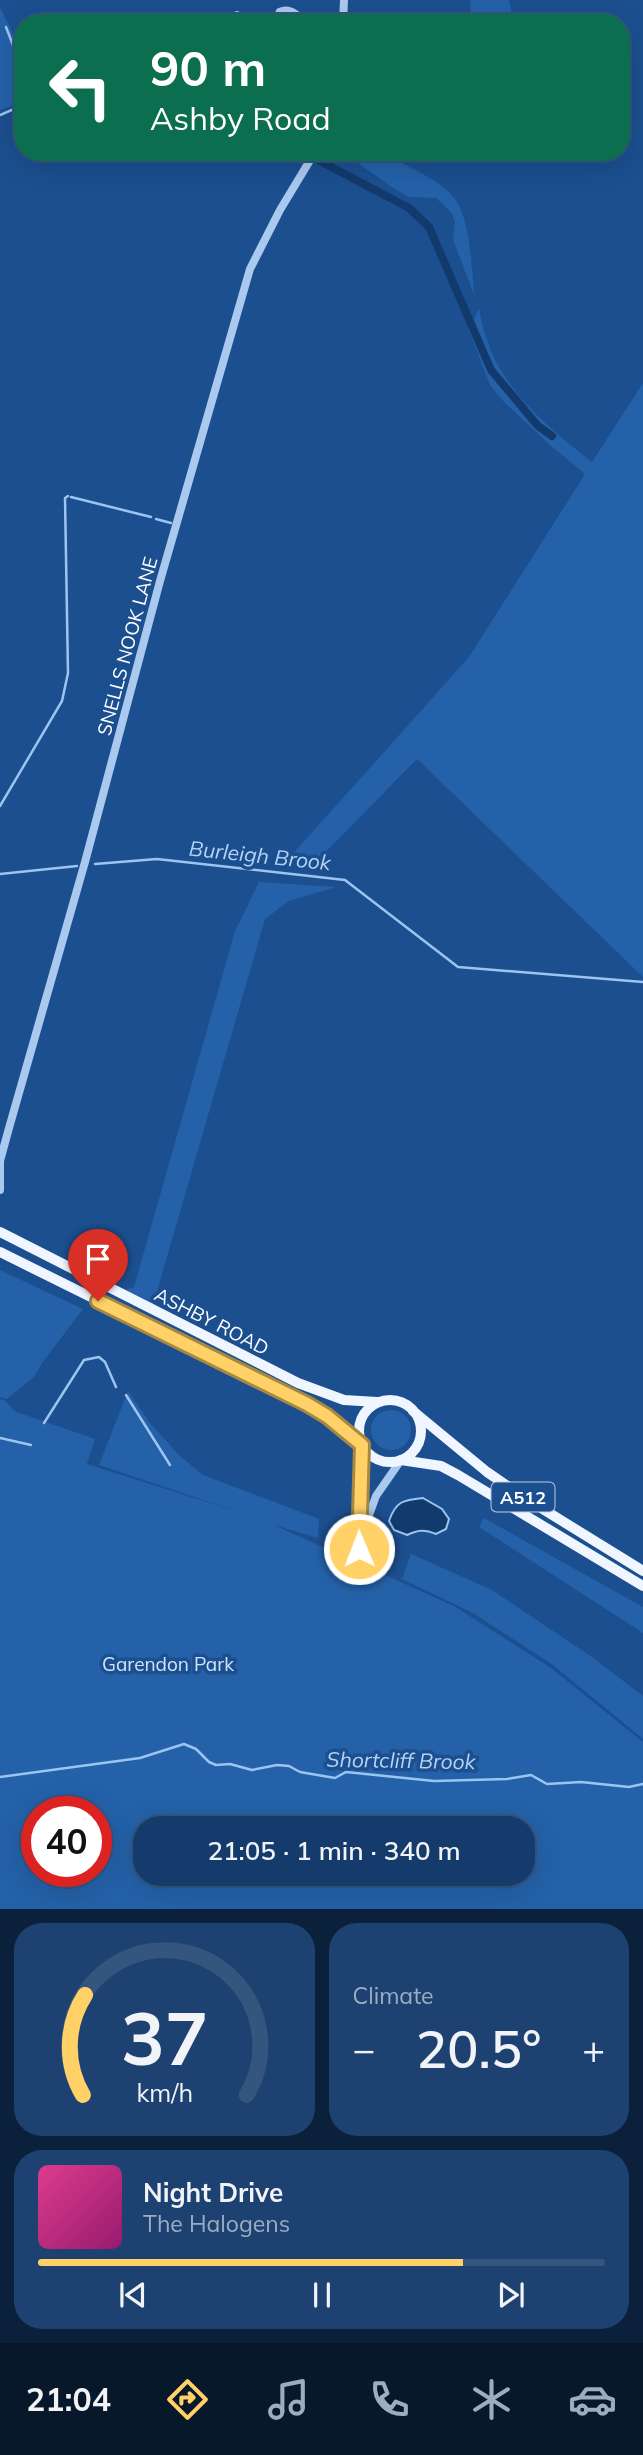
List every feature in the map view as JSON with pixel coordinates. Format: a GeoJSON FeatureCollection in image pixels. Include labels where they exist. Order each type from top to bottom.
{"type":"FeatureCollection","features":[{"type":"Feature","properties":{"kind":"main road","name":"ASHBY ROAD"},"geometry":{"type":"LineString","coordinates":[[0,1232],[310,1389],[344,1400],[377,1402]]}},
{"type":"Feature","properties":{"kind":"main road","name":"ASHBY ROAD"},"geometry":{"type":"LineString","coordinates":[[0,1252],[307,1404],[327,1416],[362,1445]]}},
{"type":"Feature","properties":{"kind":"main road"},"geometry":{"type":"LineString","coordinates":[[398,1401],[414,1411],[418,1418],[421,1434],[414,1450],[401,1460],[389,1462],[377,1459],[362,1445],[360,1420],[377,1402],[398,1401]]}},
{"type":"Feature","properties":{"kind":"main road","name":"A512"},"geometry":{"type":"LineString","coordinates":[[414,1411],[506,1485],[643,1571]]}},
{"type":"Feature","properties":{"kind":"main road","name":"A512"},"geometry":{"type":"LineString","coordinates":[[401,1460],[441,1466],[643,1587]]}},
{"type":"Feature","properties":{"kind":"street"},"geometry":{"type":"LineString","coordinates":[[278,14],[285,9],[300,14]]}},
{"type":"Feature","properties":{"kind":"street","name":"SNELLS NOOK LANE"},"geometry":{"type":"LineString","coordinates":[[0,1190],[0,1161],[28,1057],[250,269],[280,210],[310,161]]}},
{"type":"Feature","properties":{"kind":"street"},"geometry":{"type":"LineString","coordinates":[[359,1549],[362,1445]]}},
{"type":"Feature","properties":{"kind":"street"},"geometry":{"type":"LineString","coordinates":[[360,1523],[368,1518],[376,1496],[401,1460]]}},
{"type":"Feature","properties":{"kind":"green space"},"geometry":{"type":"Polygon","coordinates":[[[470,0],[509,0],[512,14],[471,14],[470,0]]]}},
{"type":"Feature","properties":{"kind":"green space"},"geometry":{"type":"Polygon","coordinates":[[[0,7],[14,36],[14,105],[0,110],[0,7]]]}},
{"type":"Feature","properties":{"kind":"green space"},"geometry":{"type":"Polygon","coordinates":[[[355,161],[404,161],[402,163],[451,194],[465,221],[475,297],[453,240],[455,223],[452,213],[436,198],[409,197],[355,161]]]}},
{"type":"Feature","properties":{"kind":"green space"},"geometry":{"type":"Polygon","coordinates":[[[479,308],[484,332],[505,377],[545,423],[592,462],[643,383],[643,977],[417,759],[309,869],[282,866],[469,657],[585,474],[504,402],[490,385],[469,330],[479,308]]]}},
{"type":"Feature","properties":{"kind":"green space"},"geometry":{"type":"Polygon","coordinates":[[[259,882],[336,887],[289,901],[265,919],[153,1305],[128,1294],[127,1289],[134,1287],[235,931],[259,882]]]}},
{"type":"Feature","properties":{"kind":"green space"},"geometry":{"type":"Polygon","coordinates":[[[0,1270],[83,1309],[34,1377],[7,1399],[0,1397],[0,1270]]]}},
{"type":"Feature","properties":{"kind":"green space","name":"Garendon Park"},"geometry":{"type":"Polygon","coordinates":[[[128,1391],[150,1423],[179,1455],[203,1475],[319,1519],[318,1538],[274,1525],[454,1606],[551,1668],[643,1742],[643,1909],[0,1909],[0,1399],[6,1401],[14,1411],[95,1439],[87,1464],[242,1513],[99,1465],[128,1391]]]}},
{"type":"Feature","properties":{"kind":"green space"},"geometry":{"type":"Polygon","coordinates":[[[391,1410],[399,1411],[405,1416],[410,1422],[410,1438],[405,1444],[399,1449],[391,1450],[383,1449],[377,1444],[372,1438],[371,1430],[372,1422],[377,1416],[383,1411],[391,1410]]]}},
{"type":"Feature","properties":{"kind":"green space"},"geometry":{"type":"Polygon","coordinates":[[[484,1518],[643,1607],[643,1633],[479,1527],[484,1518]]]}},
{"type":"Feature","properties":{"kind":"green space"},"geometry":{"type":"Polygon","coordinates":[[[411,1554],[492,1590],[592,1657],[643,1696],[643,1739],[553,1665],[473,1613],[402,1579],[411,1554]]]}},
{"type":"Feature","properties":{"kind":"shaded area"},"geometry":{"type":"Polygon","coordinates":[[[423,1498],[442,1509],[449,1519],[446,1529],[436,1534],[421,1531],[407,1535],[394,1530],[389,1521],[394,1509],[405,1501],[423,1498]]]}},
{"type":"Feature","properties":{"kind":"waterway"},"geometry":{"type":"LineString","coordinates":[[6,27],[14,48]]}},
{"type":"Feature","properties":{"kind":"waterway"},"geometry":{"type":"LineString","coordinates":[[0,115],[14,109]]}},
{"type":"Feature","properties":{"kind":"waterway"},"geometry":{"type":"LineString","coordinates":[[320,161],[409,208],[429,227],[491,370],[538,426],[552,436]]}},
{"type":"Feature","properties":{"kind":"waterway"},"geometry":{"type":"LineString","coordinates":[[0,806],[62,701],[68,673],[65,498],[68,496]]}},
{"type":"Feature","properties":{"kind":"waterway"},"geometry":{"type":"LineString","coordinates":[[71,497],[151,517]]}},
{"type":"Feature","properties":{"kind":"waterway"},"geometry":{"type":"LineString","coordinates":[[156,519],[171,523]]}},
{"type":"Feature","properties":{"kind":"waterway","name":"Burleigh Brook"},"geometry":{"type":"LineString","coordinates":[[95,864],[157,859],[345,880],[458,967],[643,982]]}},
{"type":"Feature","properties":{"kind":"waterway","name":"Burleigh Brook"},"geometry":{"type":"LineString","coordinates":[[0,874],[77,866]]}},
{"type":"Feature","properties":{"kind":"waterway"},"geometry":{"type":"LineString","coordinates":[[44,1423],[84,1360],[99,1357],[105,1362],[116,1387]]}},
{"type":"Feature","properties":{"kind":"waterway"},"geometry":{"type":"LineString","coordinates":[[126,1395],[170,1465]]}},
{"type":"Feature","properties":{"kind":"waterway"},"geometry":{"type":"LineString","coordinates":[[0,1438],[31,1445]]}},
{"type":"Feature","properties":{"kind":"waterway","name":"Shortcliff Brook"},"geometry":{"type":"LineString","coordinates":[[0,1777],[140,1758],[184,1744],[196,1749],[216,1765],[230,1764],[252,1770],[277,1765],[289,1766],[300,1772],[335,1778],[346,1772],[434,1781],[507,1779],[531,1775],[547,1784],[581,1782],[629,1787],[643,1784]]}},
{"type":"Feature","properties":{"kind":"route"},"geometry":{"type":"LineString","coordinates":[[98,1301],[307,1404],[327,1416],[362,1445],[359,1549]]}}]}
